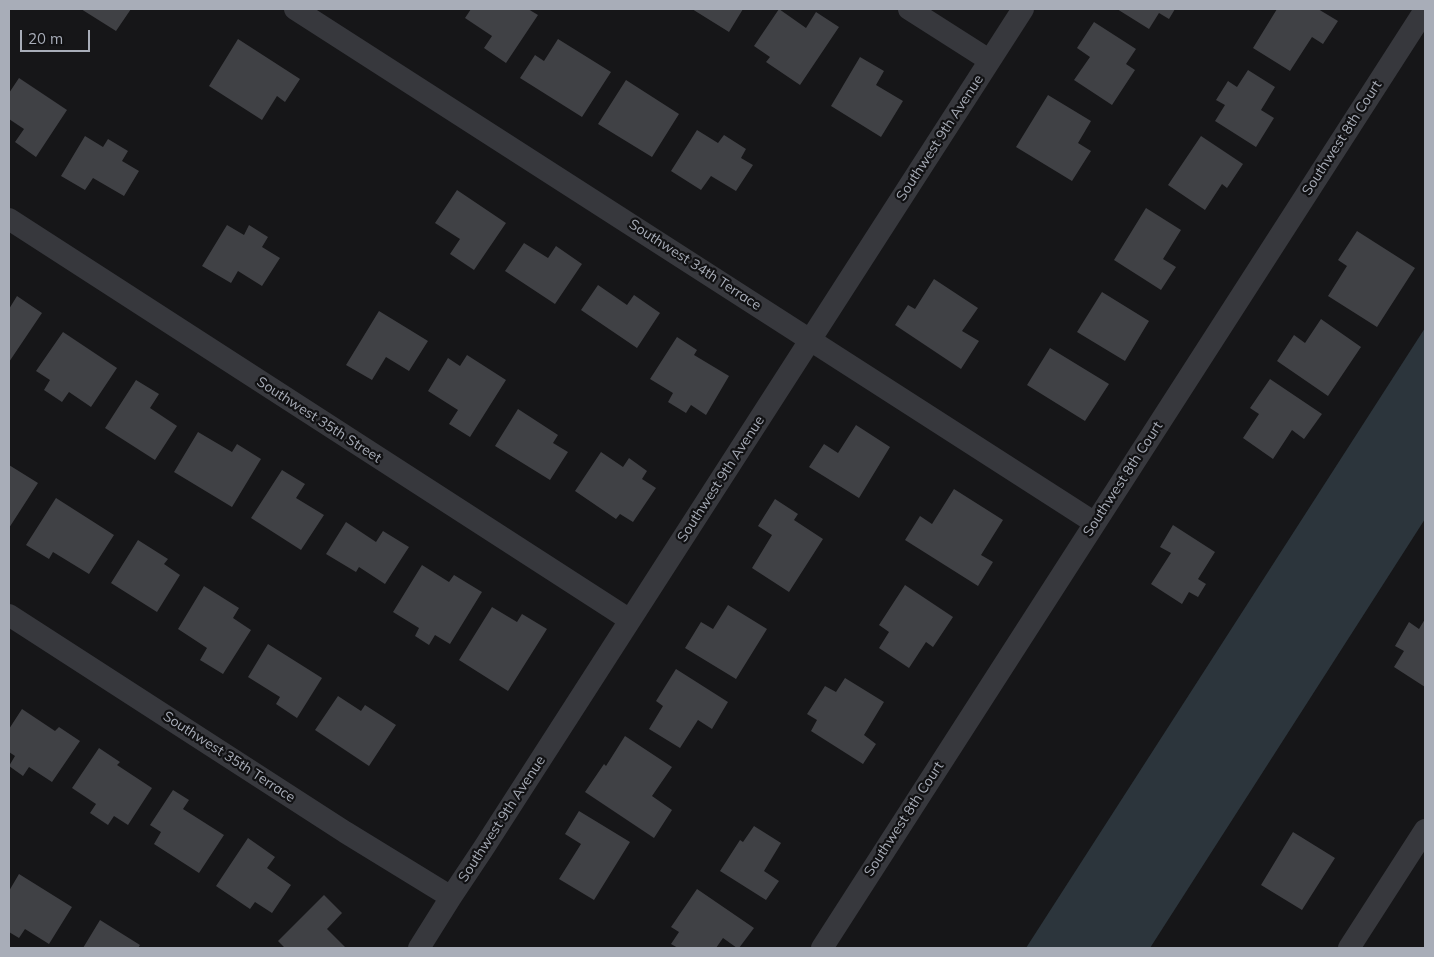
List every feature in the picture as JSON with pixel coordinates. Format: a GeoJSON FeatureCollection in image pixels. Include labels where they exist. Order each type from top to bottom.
{"type":"FeatureCollection","features":[{"type":"Feature","properties":{"kind":"street","name":"Southwest 34th Terrace"},"geometry":{"type":"LineString","coordinates":[[295,9],[1095,522]]}},
{"type":"Feature","properties":{"kind":"street"},"geometry":{"type":"LineString","coordinates":[[909,9],[989,60]]}},
{"type":"Feature","properties":{"kind":"street","name":"Southwest 9th Avenue"},"geometry":{"type":"LineString","coordinates":[[419,948],[450,897],[483,849],[1023,9]]}},
{"type":"Feature","properties":{"kind":"street","name":"Southwest 8th Court"},"geometry":{"type":"LineString","coordinates":[[822,948],[1425,10]]}},
{"type":"Feature","properties":{"kind":"street","name":"Southwest 35th Street"},"geometry":{"type":"LineString","coordinates":[[9,219],[630,620]]}},
{"type":"Feature","properties":{"kind":"street","name":"Southwest 35th Terrace"},"geometry":{"type":"LineString","coordinates":[[9,615],[345,832],[450,897]]}},
{"type":"Feature","properties":{"kind":"street"},"geometry":{"type":"LineString","coordinates":[[1349,948],[1425,830]]}},
{"type":"Feature","properties":{"kind":"shaded area"},"geometry":{"type":"Polygon","coordinates":[[[1425,328],[1425,519],[1150,948],[1026,948],[1425,328]]]}},
{"type":"Feature","properties":{"kind":"building"},"geometry":{"type":"Polygon","coordinates":[[[81,9],[131,9],[116,31],[81,9]]]}},
{"type":"Feature","properties":{"kind":"building"},"geometry":{"type":"Polygon","coordinates":[[[471,9],[528,9],[538,15],[506,63],[484,48],[492,36],[465,18],[471,9]]]}},
{"type":"Feature","properties":{"kind":"building"},"geometry":{"type":"Polygon","coordinates":[[[692,9],[743,9],[729,32],[692,9]]]}},
{"type":"Feature","properties":{"kind":"building"},"geometry":{"type":"Polygon","coordinates":[[[779,9],[806,28],[816,12],[839,27],[800,85],[766,62],[770,57],[754,46],[779,9]]]}},
{"type":"Feature","properties":{"kind":"building"},"geometry":{"type":"Polygon","coordinates":[[[1117,9],[1175,9],[1169,19],[1159,13],[1149,29],[1117,9]]]}},
{"type":"Feature","properties":{"kind":"building"},"geometry":{"type":"Polygon","coordinates":[[[1277,9],[1318,9],[1338,21],[1323,44],[1312,37],[1290,71],[1253,48],[1277,9]]]}},
{"type":"Feature","properties":{"kind":"building"},"geometry":{"type":"Polygon","coordinates":[[[1094,22],[1136,49],[1126,64],[1135,70],[1112,105],[1074,80],[1090,57],[1077,48],[1094,22]]]}},
{"type":"Feature","properties":{"kind":"building"},"geometry":{"type":"Polygon","coordinates":[[[238,39],[300,79],[285,102],[277,96],[262,120],[209,86],[238,39]]]}},
{"type":"Feature","properties":{"kind":"building"},"geometry":{"type":"Polygon","coordinates":[[[558,39],[611,72],[582,117],[520,78],[535,55],[544,61],[558,39]]]}},
{"type":"Feature","properties":{"kind":"building"},"geometry":{"type":"Polygon","coordinates":[[[860,57],[884,71],[876,85],[903,101],[881,137],[831,106],[860,57]]]}},
{"type":"Feature","properties":{"kind":"building"},"geometry":{"type":"Polygon","coordinates":[[[1248,70],[1275,87],[1261,110],[1274,118],[1256,147],[1215,121],[1225,105],[1216,100],[1228,81],[1237,87],[1248,70]]]}},
{"type":"Feature","properties":{"kind":"building"},"geometry":{"type":"Polygon","coordinates":[[[19,78],[67,110],[36,157],[15,142],[24,129],[9,119],[9,93],[19,78]]]}},
{"type":"Feature","properties":{"kind":"building"},"geometry":{"type":"Polygon","coordinates":[[[626,80],[679,114],[652,157],[598,124],[626,80]]]}},
{"type":"Feature","properties":{"kind":"building"},"geometry":{"type":"Polygon","coordinates":[[[1048,95],[1091,121],[1078,143],[1091,151],[1072,181],[1016,147],[1048,95]]]}},
{"type":"Feature","properties":{"kind":"building"},"geometry":{"type":"Polygon","coordinates":[[[697,130],[718,143],[724,135],[746,149],[741,158],[753,165],[736,191],[711,176],[701,190],[671,171],[697,130]]]}},
{"type":"Feature","properties":{"kind":"building"},"geometry":{"type":"Polygon","coordinates":[[[85,136],[103,147],[108,139],[128,151],[122,161],[139,171],[124,196],[93,178],[85,190],[61,176],[85,136]]]}},
{"type":"Feature","properties":{"kind":"building"},"geometry":{"type":"Polygon","coordinates":[[[1201,136],[1243,164],[1227,188],[1222,184],[1205,210],[1168,185],[1201,136]]]}},
{"type":"Feature","properties":{"kind":"building"},"geometry":{"type":"Polygon","coordinates":[[[457,190],[506,223],[474,270],[450,254],[460,239],[435,223],[457,190]]]}},
{"type":"Feature","properties":{"kind":"building"},"geometry":{"type":"Polygon","coordinates":[[[1146,208],[1181,230],[1163,259],[1176,267],[1161,290],[1114,260],[1146,208]]]}},
{"type":"Feature","properties":{"kind":"building"},"geometry":{"type":"Polygon","coordinates":[[[227,225],[244,235],[249,225],[268,237],[262,247],[280,258],[262,286],[238,271],[231,283],[202,266],[227,225]]]}},
{"type":"Feature","properties":{"kind":"building"},"geometry":{"type":"Polygon","coordinates":[[[1357,231],[1415,268],[1377,327],[1328,296],[1347,266],[1338,260],[1357,231]]]}},
{"type":"Feature","properties":{"kind":"building"},"geometry":{"type":"Polygon","coordinates":[[[524,243],[548,258],[556,246],[582,264],[555,304],[505,271],[524,243]]]}},
{"type":"Feature","properties":{"kind":"building"},"geometry":{"type":"Polygon","coordinates":[[[934,279],[978,308],[962,331],[979,341],[961,369],[895,325],[908,305],[915,309],[934,279]]]}},
{"type":"Feature","properties":{"kind":"building"},"geometry":{"type":"Polygon","coordinates":[[[598,285],[627,305],[634,295],[660,313],[637,348],[581,310],[598,285]]]}},
{"type":"Feature","properties":{"kind":"building"},"geometry":{"type":"Polygon","coordinates":[[[1102,292],[1149,321],[1125,361],[1077,332],[1102,292]]]}},
{"type":"Feature","properties":{"kind":"building"},"geometry":{"type":"Polygon","coordinates":[[[17,296],[42,313],[9,362],[9,309],[17,296]]]}},
{"type":"Feature","properties":{"kind":"building"},"geometry":{"type":"Polygon","coordinates":[[[379,311],[428,341],[409,371],[386,357],[372,380],[346,365],[379,311]]]}},
{"type":"Feature","properties":{"kind":"building"},"geometry":{"type":"Polygon","coordinates":[[[1321,319],[1361,347],[1328,396],[1277,361],[1294,335],[1305,343],[1321,319]]]}},
{"type":"Feature","properties":{"kind":"building"},"geometry":{"type":"Polygon","coordinates":[[[63,332],[117,368],[91,407],[69,392],[62,402],[44,390],[50,380],[36,371],[63,332]]]}},
{"type":"Feature","properties":{"kind":"building"},"geometry":{"type":"Polygon","coordinates":[[[677,337],[697,350],[694,355],[729,376],[706,415],[691,405],[686,413],[668,402],[673,393],[650,379],[677,337]]]}},
{"type":"Feature","properties":{"kind":"building"},"geometry":{"type":"Polygon","coordinates":[[[1050,348],[1109,384],[1085,421],[1027,385],[1050,348]]]}},
{"type":"Feature","properties":{"kind":"building"},"geometry":{"type":"Polygon","coordinates":[[[467,355],[506,380],[470,437],[449,424],[458,410],[428,391],[448,358],[460,366],[467,355]]]}},
{"type":"Feature","properties":{"kind":"building"},"geometry":{"type":"Polygon","coordinates":[[[1270,379],[1322,414],[1304,439],[1292,430],[1273,459],[1243,438],[1259,414],[1250,408],[1270,379]]]}},
{"type":"Feature","properties":{"kind":"building"},"geometry":{"type":"Polygon","coordinates":[[[136,380],[159,394],[150,408],[177,426],[155,460],[105,428],[136,380]]]}},
{"type":"Feature","properties":{"kind":"building"},"geometry":{"type":"Polygon","coordinates":[[[518,409],[558,435],[553,443],[568,452],[550,480],[495,446],[518,409]]]}},
{"type":"Feature","properties":{"kind":"building"},"geometry":{"type":"Polygon","coordinates":[[[856,425],[890,447],[859,498],[809,467],[824,444],[838,453],[856,425]]]}},
{"type":"Feature","properties":{"kind":"building"},"geometry":{"type":"Polygon","coordinates":[[[198,432],[232,452],[237,444],[261,459],[232,507],[174,472],[198,432]]]}},
{"type":"Feature","properties":{"kind":"building"},"geometry":{"type":"Polygon","coordinates":[[[601,452],[623,467],[629,458],[647,471],[642,479],[656,488],[633,522],[620,514],[616,519],[575,491],[601,452]]]}},
{"type":"Feature","properties":{"kind":"building"},"geometry":{"type":"Polygon","coordinates":[[[9,465],[38,483],[9,528],[9,465]]]}},
{"type":"Feature","properties":{"kind":"building"},"geometry":{"type":"Polygon","coordinates":[[[282,470],[305,484],[296,498],[324,515],[301,550],[251,518],[282,470]]]}},
{"type":"Feature","properties":{"kind":"building"},"geometry":{"type":"Polygon","coordinates":[[[954,489],[1003,520],[981,555],[993,562],[978,586],[905,540],[920,516],[932,524],[954,489]]]}},
{"type":"Feature","properties":{"kind":"building"},"geometry":{"type":"Polygon","coordinates":[[[56,498],[114,535],[89,574],[53,552],[49,559],[26,545],[56,498]]]}},
{"type":"Feature","properties":{"kind":"building"},"geometry":{"type":"Polygon","coordinates":[[[775,499],[798,514],[794,520],[823,539],[789,592],[752,568],[772,535],[758,526],[775,499]]]}},
{"type":"Feature","properties":{"kind":"building"},"geometry":{"type":"Polygon","coordinates":[[[346,522],[376,542],[383,531],[409,547],[385,584],[359,567],[356,572],[326,554],[346,522]]]}},
{"type":"Feature","properties":{"kind":"building"},"geometry":{"type":"Polygon","coordinates":[[[1173,525],[1215,552],[1198,579],[1206,584],[1198,597],[1189,592],[1182,604],[1151,584],[1171,553],[1160,547],[1173,525]]]}},
{"type":"Feature","properties":{"kind":"building"},"geometry":{"type":"Polygon","coordinates":[[[138,540],[168,559],[164,564],[180,575],[157,612],[111,583],[138,540]]]}},
{"type":"Feature","properties":{"kind":"building"},"geometry":{"type":"Polygon","coordinates":[[[422,565],[449,582],[454,575],[482,592],[450,644],[435,635],[429,645],[415,636],[419,628],[393,612],[422,565]]]}},
{"type":"Feature","properties":{"kind":"building"},"geometry":{"type":"Polygon","coordinates":[[[905,585],[953,617],[933,647],[926,642],[909,668],[879,648],[889,632],[879,625],[905,585]]]}},
{"type":"Feature","properties":{"kind":"building"},"geometry":{"type":"Polygon","coordinates":[[[204,586],[239,608],[233,618],[251,630],[223,674],[200,660],[207,648],[178,629],[204,586]]]}},
{"type":"Feature","properties":{"kind":"building"},"geometry":{"type":"Polygon","coordinates":[[[728,605],[767,629],[736,679],[685,648],[701,622],[713,629],[728,605]]]}},
{"type":"Feature","properties":{"kind":"building"},"geometry":{"type":"Polygon","coordinates":[[[492,607],[517,622],[522,614],[547,629],[508,691],[459,660],[492,607]]]}},
{"type":"Feature","properties":{"kind":"building"},"geometry":{"type":"Polygon","coordinates":[[[1425,619],[1425,687],[1394,667],[1404,651],[1395,646],[1409,622],[1419,629],[1425,619]]]}},
{"type":"Feature","properties":{"kind":"building"},"geometry":{"type":"Polygon","coordinates":[[[268,644],[322,678],[297,718],[276,704],[280,697],[248,677],[268,644]]]}},
{"type":"Feature","properties":{"kind":"building"},"geometry":{"type":"Polygon","coordinates":[[[676,669],[728,702],[712,729],[698,720],[680,748],[649,729],[663,706],[656,701],[676,669]]]}},
{"type":"Feature","properties":{"kind":"building"},"geometry":{"type":"Polygon","coordinates":[[[845,678],[884,702],[864,735],[876,744],[863,764],[811,731],[817,720],[807,714],[825,686],[836,692],[845,678]]]}},
{"type":"Feature","properties":{"kind":"building"},"geometry":{"type":"Polygon","coordinates":[[[338,696],[361,711],[365,705],[396,725],[369,766],[315,730],[338,696]]]}},
{"type":"Feature","properties":{"kind":"building"},"geometry":{"type":"Polygon","coordinates":[[[22,709],[55,731],[59,727],[80,741],[52,782],[29,767],[23,776],[9,766],[15,756],[9,752],[9,729],[22,709]]]}},
{"type":"Feature","properties":{"kind":"building"},"geometry":{"type":"Polygon","coordinates":[[[625,736],[672,767],[652,796],[672,810],[654,838],[585,792],[604,764],[606,766],[625,736]]]}},
{"type":"Feature","properties":{"kind":"building"},"geometry":{"type":"Polygon","coordinates":[[[99,748],[120,762],[117,765],[152,788],[128,825],[114,816],[108,825],[90,813],[96,804],[72,788],[99,748]]]}},
{"type":"Feature","properties":{"kind":"building"},"geometry":{"type":"Polygon","coordinates":[[[173,790],[189,800],[183,809],[224,835],[199,873],[154,844],[161,832],[150,825],[173,790]]]}},
{"type":"Feature","properties":{"kind":"building"},"geometry":{"type":"Polygon","coordinates":[[[579,811],[630,842],[594,900],[559,879],[581,844],[565,834],[579,811]]]}},
{"type":"Feature","properties":{"kind":"building"},"geometry":{"type":"Polygon","coordinates":[[[754,826],[781,843],[764,871],[779,881],[766,900],[720,871],[740,840],[743,842],[754,826]]]}},
{"type":"Feature","properties":{"kind":"building"},"geometry":{"type":"Polygon","coordinates":[[[1293,832],[1335,858],[1302,910],[1261,885],[1293,832]]]}},
{"type":"Feature","properties":{"kind":"building"},"geometry":{"type":"Polygon","coordinates":[[[248,838],[275,857],[267,868],[291,885],[272,913],[255,902],[250,909],[216,886],[248,838]]]}},
{"type":"Feature","properties":{"kind":"building"},"geometry":{"type":"Polygon","coordinates":[[[19,874],[72,907],[49,944],[25,929],[19,938],[9,932],[9,891],[19,874]]]}},
{"type":"Feature","properties":{"kind":"building"},"geometry":{"type":"Polygon","coordinates":[[[697,889],[754,928],[739,948],[723,938],[716,948],[678,948],[671,944],[679,932],[671,927],[697,889]]]}},
{"type":"Feature","properties":{"kind":"building"},"geometry":{"type":"Polygon","coordinates":[[[324,895],[342,913],[327,929],[346,948],[285,948],[278,941],[324,895]]]}},
{"type":"Feature","properties":{"kind":"building"},"geometry":{"type":"Polygon","coordinates":[[[100,920],[140,945],[138,948],[83,948],[100,920]]]}}]}
